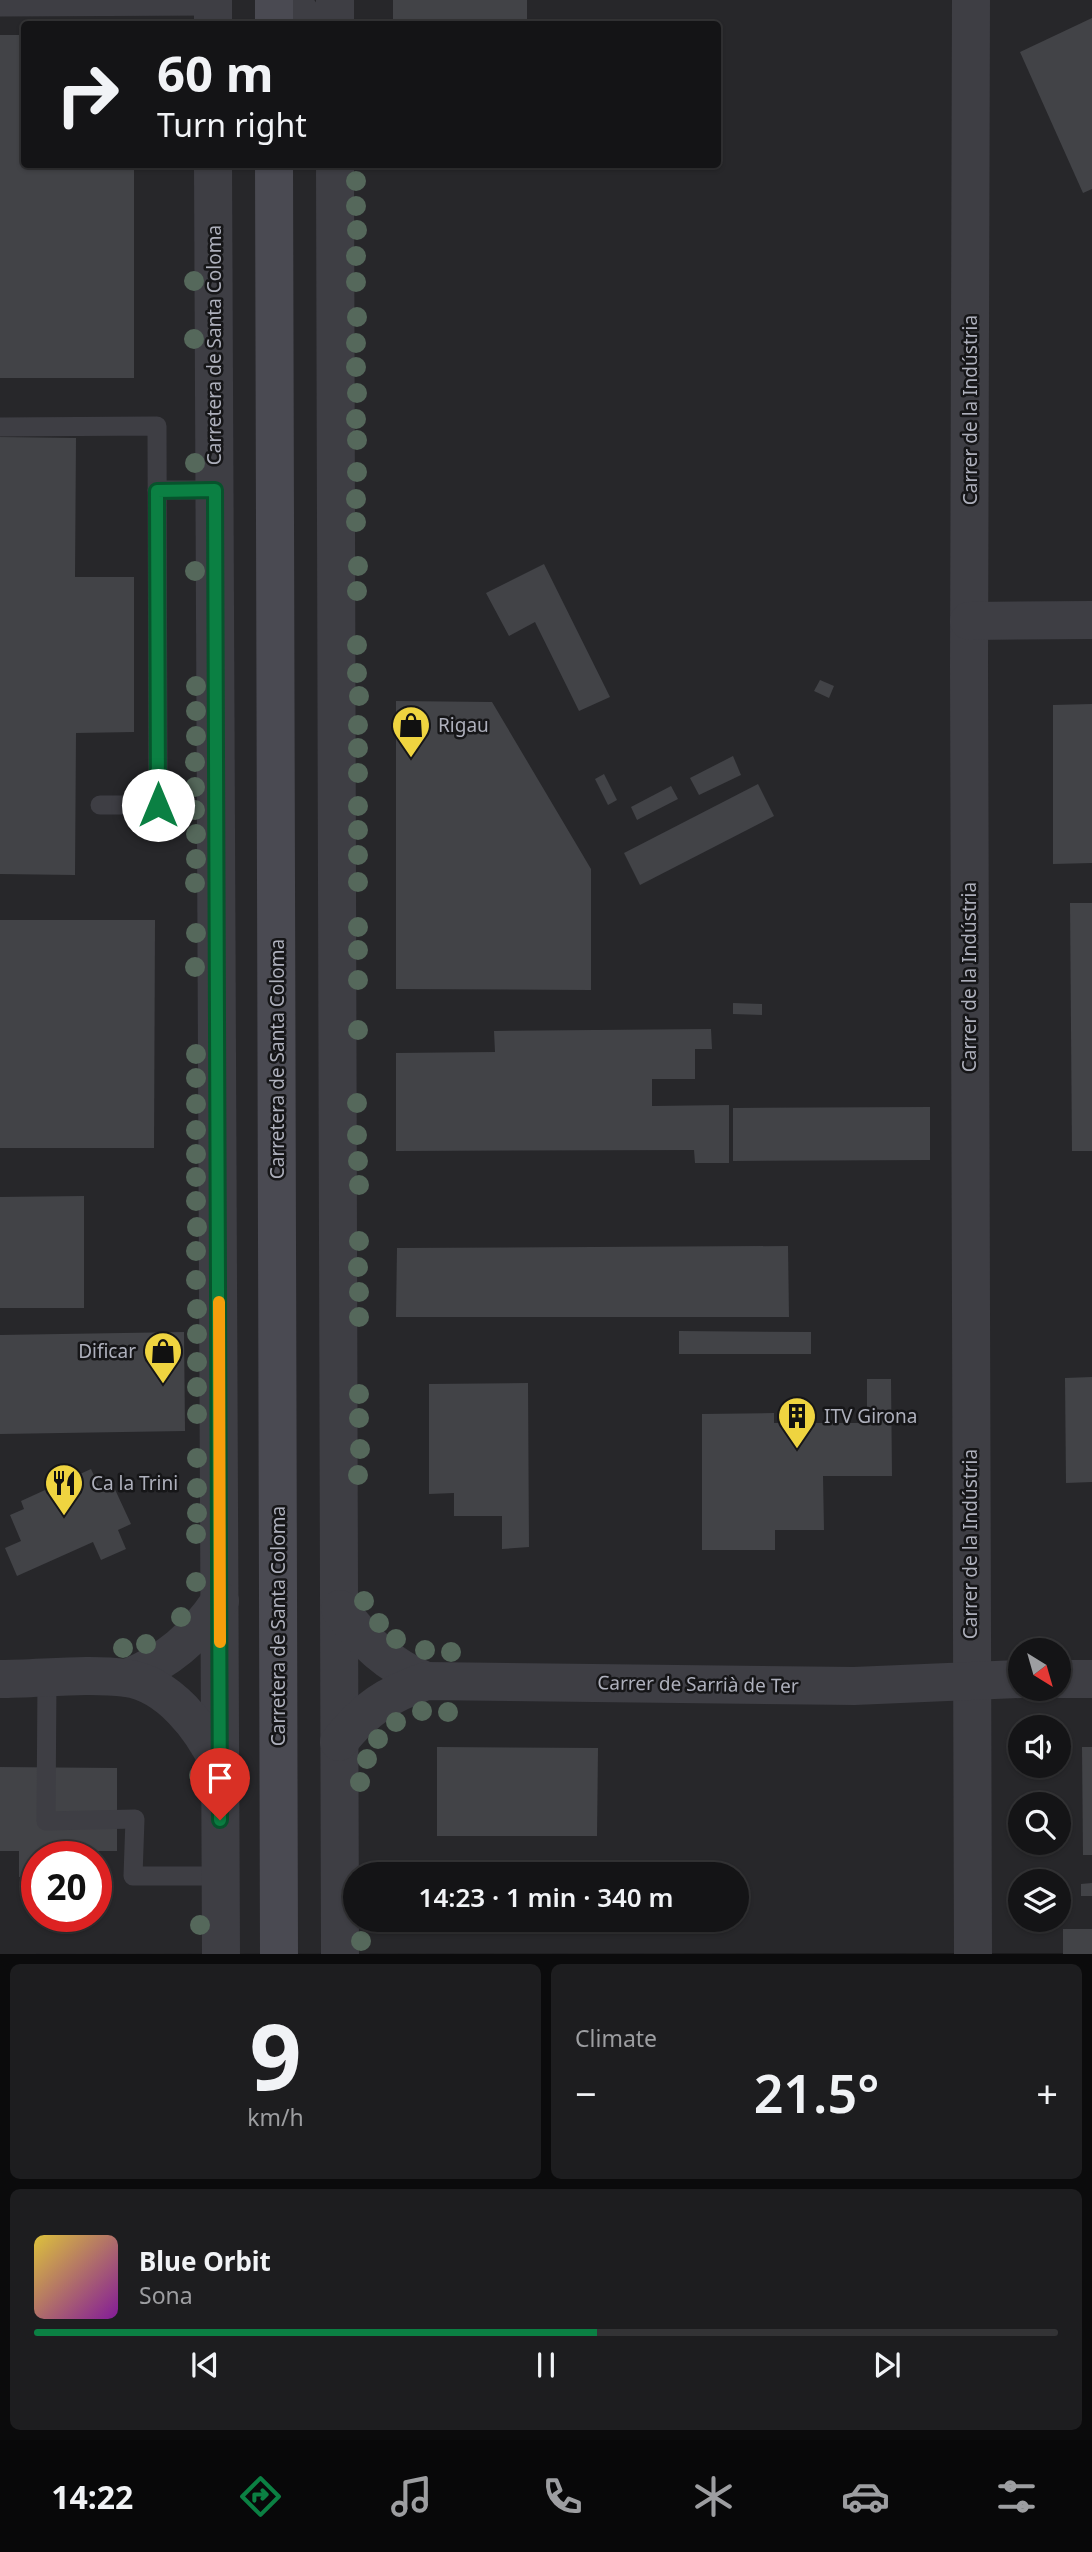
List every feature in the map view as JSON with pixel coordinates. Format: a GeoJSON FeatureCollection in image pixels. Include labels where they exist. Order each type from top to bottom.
{"type":"FeatureCollection","features":[{"type":"Feature","properties":{"kind":"street"},"geometry":{"type":"LineString","coordinates":[[274,0],[274,21]]}},
{"type":"Feature","properties":{"kind":"street"},"geometry":{"type":"LineString","coordinates":[[291,0],[306,21]]}},
{"type":"Feature","properties":{"kind":"street"},"geometry":{"type":"LineString","coordinates":[[335,0],[335,21]]}},
{"type":"Feature","properties":{"kind":"street","name":"Carrer de la Indústria"},"geometry":{"type":"LineString","coordinates":[[971,0],[970,1680],[973,1954]]}},
{"type":"Feature","properties":{"kind":"street","name":"Carretera de Santa Coloma"},"geometry":{"type":"LineString","coordinates":[[213,168],[221,1954]]}},
{"type":"Feature","properties":{"kind":"street","name":"Carretera de Santa Coloma"},"geometry":{"type":"LineString","coordinates":[[274,168],[279,1954]]}},
{"type":"Feature","properties":{"kind":"street"},"geometry":{"type":"LineString","coordinates":[[335,168],[340,1954]]}},
{"type":"Feature","properties":{"kind":"street"},"geometry":{"type":"LineString","coordinates":[[969,621],[1092,620]]}},
{"type":"Feature","properties":{"kind":"street"},"geometry":{"type":"LineString","coordinates":[[0,1679],[127,1678],[150,1669],[190,1640],[220,1601]]}},
{"type":"Feature","properties":{"kind":"street","name":"Carrer de Sarrià de Ter"},"geometry":{"type":"LineString","coordinates":[[340,1609],[372,1649],[407,1673],[426,1681]]}},
{"type":"Feature","properties":{"kind":"street"},"geometry":{"type":"LineString","coordinates":[[127,1678],[166,1697],[183,1711],[210,1745],[219,1764]]}},
{"type":"Feature","properties":{"kind":"street","name":"Carrer de Sarrià de Ter"},"geometry":{"type":"LineString","coordinates":[[339,1742],[358,1718],[389,1694],[426,1681],[854,1686],[1008,1679]]}},
{"type":"Feature","properties":{"kind":"street"},"geometry":{"type":"LineString","coordinates":[[1071,1679],[1092,1679]]}},
{"type":"Feature","properties":{"kind":"lane"},"geometry":{"type":"LineString","coordinates":[[0,7],[213,10]]}},
{"type":"Feature","properties":{"kind":"lane"},"geometry":{"type":"LineString","coordinates":[[0,427],[157,426],[158,805],[100,805]]}},
{"type":"Feature","properties":{"kind":"lane"},"geometry":{"type":"LineString","coordinates":[[157,491],[215,490]]}},
{"type":"Feature","properties":{"kind":"lane"},"geometry":{"type":"LineString","coordinates":[[47,1679],[46,1821],[135,1819],[133,1876],[220,1876]]}},
{"type":"Feature","properties":{"kind":"shaded area"},"geometry":{"type":"Polygon","coordinates":[[[0,0],[1092,0],[1092,1953],[0,1954],[0,0]]]}},
{"type":"Feature","properties":{"kind":"building"},"geometry":{"type":"Polygon","coordinates":[[[393,0],[527,0],[527,21],[393,21],[393,0]]]}},
{"type":"Feature","properties":{"kind":"building"},"geometry":{"type":"Polygon","coordinates":[[[1092,18],[1092,189],[1083,193],[1020,52],[1092,18]]]}},
{"type":"Feature","properties":{"kind":"building"},"geometry":{"type":"Polygon","coordinates":[[[0,35],[21,35],[21,168],[134,168],[134,378],[0,378],[0,35]]]}},
{"type":"Feature","properties":{"kind":"building"},"geometry":{"type":"Polygon","coordinates":[[[0,437],[76,438],[75,577],[134,577],[134,732],[76,733],[75,875],[0,874],[0,437]]]}},
{"type":"Feature","properties":{"kind":"building"},"geometry":{"type":"Polygon","coordinates":[[[544,564],[610,697],[579,711],[535,622],[509,636],[486,593],[544,564]]]}},
{"type":"Feature","properties":{"kind":"building"},"geometry":{"type":"Polygon","coordinates":[[[820,680],[834,686],[829,698],[814,691],[820,680]]]}},
{"type":"Feature","properties":{"kind":"building"},"geometry":{"type":"Polygon","coordinates":[[[396,701],[492,702],[591,869],[591,990],[396,989],[396,701]]]}},
{"type":"Feature","properties":{"kind":"building"},"geometry":{"type":"Polygon","coordinates":[[[1092,704],[1092,863],[1053,864],[1053,705],[1092,704]]]}},
{"type":"Feature","properties":{"kind":"building"},"geometry":{"type":"Polygon","coordinates":[[[733,756],[741,775],[699,795],[690,778],[733,756]]]}},
{"type":"Feature","properties":{"kind":"building"},"geometry":{"type":"Polygon","coordinates":[[[604,774],[617,800],[608,805],[595,779],[604,774]]]}},
{"type":"Feature","properties":{"kind":"building"},"geometry":{"type":"Polygon","coordinates":[[[758,784],[774,816],[640,885],[624,853],[758,784]]]}},
{"type":"Feature","properties":{"kind":"building"},"geometry":{"type":"Polygon","coordinates":[[[671,786],[678,799],[637,820],[631,807],[671,786]]]}},
{"type":"Feature","properties":{"kind":"building"},"geometry":{"type":"Polygon","coordinates":[[[1070,903],[1092,903],[1092,1151],[1072,1151],[1070,903]]]}},
{"type":"Feature","properties":{"kind":"building"},"geometry":{"type":"Polygon","coordinates":[[[0,920],[155,920],[154,1148],[0,1148],[0,920]]]}},
{"type":"Feature","properties":{"kind":"building"},"geometry":{"type":"Polygon","coordinates":[[[733,1003],[762,1004],[762,1015],[733,1014],[733,1003]]]}},
{"type":"Feature","properties":{"kind":"building"},"geometry":{"type":"Polygon","coordinates":[[[711,1029],[712,1049],[695,1049],[695,1079],[652,1079],[652,1106],[729,1105],[729,1163],[695,1163],[694,1150],[396,1151],[396,1053],[495,1052],[494,1031],[711,1029]]]}},
{"type":"Feature","properties":{"kind":"building"},"geometry":{"type":"Polygon","coordinates":[[[930,1107],[930,1160],[733,1161],[733,1108],[930,1107]]]}},
{"type":"Feature","properties":{"kind":"building"},"geometry":{"type":"Polygon","coordinates":[[[84,1196],[84,1308],[0,1308],[0,1197],[84,1196]]]}},
{"type":"Feature","properties":{"kind":"building"},"geometry":{"type":"Polygon","coordinates":[[[788,1246],[789,1317],[396,1317],[397,1248],[788,1246]]]}},
{"type":"Feature","properties":{"kind":"building"},"geometry":{"type":"Polygon","coordinates":[[[679,1331],[811,1332],[811,1354],[679,1354],[679,1331]]]}},
{"type":"Feature","properties":{"kind":"building"},"geometry":{"type":"Polygon","coordinates":[[[184,1332],[185,1431],[0,1434],[0,1335],[184,1332]]]}},
{"type":"Feature","properties":{"kind":"building"},"geometry":{"type":"Polygon","coordinates":[[[1092,1377],[1092,1482],[1066,1483],[1065,1378],[1092,1377]]]}},
{"type":"Feature","properties":{"kind":"building","name":"ITV Girona"},"geometry":{"type":"Polygon","coordinates":[[[867,1379],[891,1379],[892,1476],[823,1476],[824,1530],[775,1530],[775,1550],[702,1550],[702,1414],[774,1413],[774,1423],[867,1423],[867,1379]]]}},
{"type":"Feature","properties":{"kind":"building"},"geometry":{"type":"Polygon","coordinates":[[[528,1383],[529,1547],[502,1549],[502,1516],[454,1516],[454,1493],[429,1494],[429,1384],[528,1383]]]}},
{"type":"Feature","properties":{"kind":"building"},"geometry":{"type":"Polygon","coordinates":[[[91,1469],[100,1489],[112,1483],[131,1524],[118,1530],[126,1549],[101,1560],[93,1542],[17,1576],[5,1548],[21,1541],[10,1515],[24,1509],[21,1501],[91,1469]]]}},
{"type":"Feature","properties":{"kind":"building"},"geometry":{"type":"Polygon","coordinates":[[[437,1747],[598,1748],[597,1836],[437,1836],[437,1747]]]}},
{"type":"Feature","properties":{"kind":"building"},"geometry":{"type":"Polygon","coordinates":[[[1082,1747],[1092,1747],[1092,1855],[1083,1855],[1082,1747]]]}},
{"type":"Feature","properties":{"kind":"building"},"geometry":{"type":"Polygon","coordinates":[[[0,1767],[117,1768],[117,1851],[112,1851],[112,1841],[21,1841],[19,1877],[19,1851],[0,1851],[0,1767]]]}},
{"type":"Feature","properties":{"kind":"building"},"geometry":{"type":"Polygon","coordinates":[[[1092,1883],[1092,1896],[1081,1896],[1081,1884],[1092,1883]]]}},
{"type":"Feature","properties":{"kind":"building"},"geometry":{"type":"Polygon","coordinates":[[[1071,1929],[1092,1929],[1092,1954],[1063,1954],[1063,1932],[1071,1932],[1071,1929]]]}},
{"type":"Feature","properties":{"kind":"slow traffic"},"geometry":{"type":"LineString","coordinates":[[219,1302],[220,1642]]}},
{"type":"Feature","properties":{"kind":"place","name":"Rigau"},"geometry":{"type":"Point","coordinates":[411,759]}},
{"type":"Feature","properties":{"kind":"place","name":"Dificar"},"geometry":{"type":"Point","coordinates":[163,1385]}},
{"type":"Feature","properties":{"kind":"place","name":"ITV Girona"},"geometry":{"type":"Point","coordinates":[797,1450]}},
{"type":"Feature","properties":{"kind":"place","name":"Ca la Trini"},"geometry":{"type":"Point","coordinates":[64,1517]}},
{"type":"Feature","properties":{"kind":"route"},"geometry":{"type":"LineString","coordinates":[[158,805],[157,491],[215,490],[220,1820]]}}]}
